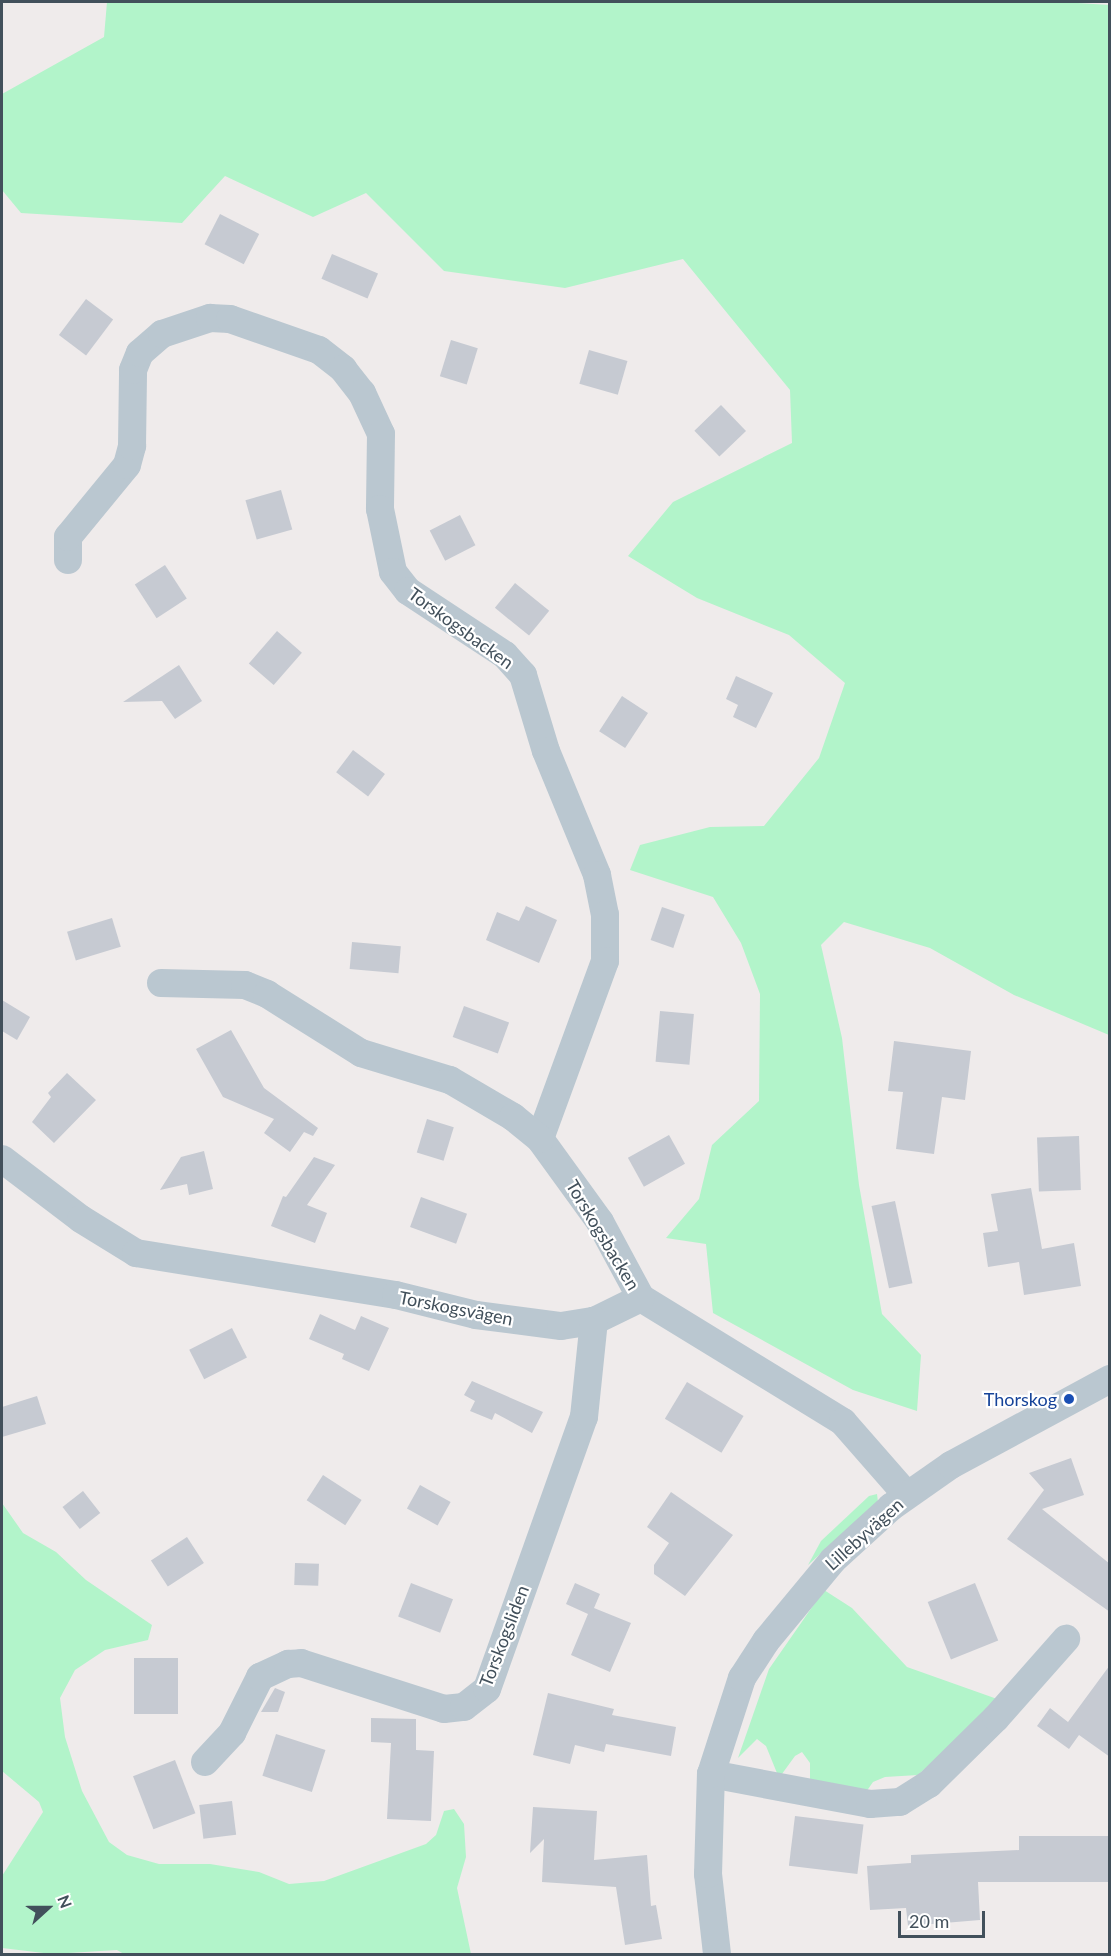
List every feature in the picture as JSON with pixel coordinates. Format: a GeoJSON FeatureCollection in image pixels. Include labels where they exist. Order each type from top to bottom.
{"type":"FeatureCollection","features":[{"type":"Feature","properties":{"kind":"street","name":"Torskogsbacken"},"geometry":{"type":"LineString","coordinates":[[68,560],[69,537],[127,465],[132,446],[133,370],[140,354],[162,334],[210,318],[230,319],[319,350],[343,369],[362,393],[381,434],[380,509],[393,572],[408,591],[505,655],[523,675],[553,771],[597,875],[605,915],[605,961],[540,1139],[600,1222],[641,1298]]}},
{"type":"Feature","properties":{"kind":"street"},"geometry":{"type":"LineString","coordinates":[[161,983],[245,985],[267,994],[361,1053],[450,1080],[513,1117],[540,1139]]}},
{"type":"Feature","properties":{"kind":"street","name":"Torskogsvägen"},"geometry":{"type":"LineString","coordinates":[[2,1159],[81,1219],[136,1252],[396,1295],[476,1316],[561,1326],[594,1321],[641,1298]]}},
{"type":"Feature","properties":{"kind":"street"},"geometry":{"type":"LineString","coordinates":[[641,1298],[843,1422],[906,1496]]}},
{"type":"Feature","properties":{"kind":"street","name":"Torskogsliden"},"geometry":{"type":"LineString","coordinates":[[205,1762],[232,1733],[260,1677],[288,1664],[301,1663],[444,1709],[464,1707],[486,1689],[584,1417],[594,1321]]}},
{"type":"Feature","properties":{"kind":"street","name":"Lillebyvägen"},"geometry":{"type":"LineString","coordinates":[[717,1954],[708,1874],[711,1774],[742,1678],[765,1641],[833,1560],[906,1496],[951,1465],[1110,1379]]}},
{"type":"Feature","properties":{"kind":"street"},"geometry":{"type":"LineString","coordinates":[[711,1774],[735,1782],[870,1804],[900,1803],[929,1784],[996,1718],[1066,1639]]}},
{"type":"Feature","properties":{"kind":"green space"},"geometry":{"type":"Polygon","coordinates":[[[107,2],[1062,2],[1109,5],[1109,1035],[1014,995],[930,948],[844,922],[821,945],[842,1038],[859,1185],[882,1314],[921,1355],[917,1411],[853,1390],[713,1313],[706,1244],[666,1238],[699,1199],[712,1145],[759,1101],[760,994],[741,943],[713,897],[630,870],[640,845],[710,827],[764,826],[819,758],[845,683],[789,635],[697,598],[628,556],[673,502],[792,443],[790,390],[683,259],[565,288],[444,271],[366,193],[313,217],[225,176],[182,223],[21,213],[2,190],[2,94],[104,37],[107,2]]]}},
{"type":"Feature","properties":{"kind":"green space"},"geometry":{"type":"Polygon","coordinates":[[[877,1494],[878,1502],[808,1565],[821,1541],[869,1496],[877,1494]]]}},
{"type":"Feature","properties":{"kind":"green space"},"geometry":{"type":"Polygon","coordinates":[[[2,1503],[23,1533],[56,1552],[86,1580],[152,1625],[148,1640],[105,1650],[75,1670],[60,1698],[65,1737],[82,1791],[109,1842],[127,1855],[159,1864],[210,1864],[259,1872],[289,1884],[324,1881],[426,1844],[436,1835],[444,1811],[454,1809],[464,1824],[466,1857],[457,1888],[471,1954],[124,1954],[117,1950],[52,1954],[2,1948],[2,1876],[43,1812],[39,1802],[2,1771],[2,1503]]]}},
{"type":"Feature","properties":{"kind":"green space"},"geometry":{"type":"Polygon","coordinates":[[[824,1590],[852,1608],[907,1667],[1000,1700],[918,1775],[885,1777],[873,1782],[866,1792],[810,1781],[810,1763],[802,1752],[795,1756],[779,1778],[766,1746],[757,1739],[738,1758],[769,1669],[824,1590]]]}},
{"type":"Feature","properties":{"kind":"building"},"geometry":{"type":"Polygon","coordinates":[[[220,214],[259,234],[244,264],[205,244],[220,214]]]}},
{"type":"Feature","properties":{"kind":"building"},"geometry":{"type":"Polygon","coordinates":[[[332,254],[378,274],[367,298],[321,279],[332,254]]]}},
{"type":"Feature","properties":{"kind":"building"},"geometry":{"type":"Polygon","coordinates":[[[86,299],[113,319],[86,355],[59,335],[86,299]]]}},
{"type":"Feature","properties":{"kind":"building"},"geometry":{"type":"Polygon","coordinates":[[[451,340],[478,348],[467,385],[440,376],[451,340]]]}},
{"type":"Feature","properties":{"kind":"building"},"geometry":{"type":"Polygon","coordinates":[[[589,350],[627,361],[618,395],[579,384],[589,350]]]}},
{"type":"Feature","properties":{"kind":"building"},"geometry":{"type":"Polygon","coordinates":[[[721,405],[746,431],[719,457],[694,431],[721,405]]]}},
{"type":"Feature","properties":{"kind":"building"},"geometry":{"type":"Polygon","coordinates":[[[281,490],[292,529],[257,540],[245,500],[281,490]]]}},
{"type":"Feature","properties":{"kind":"building"},"geometry":{"type":"Polygon","coordinates":[[[460,515],[475,545],[445,561],[430,530],[460,515]]]}},
{"type":"Feature","properties":{"kind":"building"},"geometry":{"type":"Polygon","coordinates":[[[165,565],[187,599],[157,618],[135,585],[165,565]]]}},
{"type":"Feature","properties":{"kind":"building"},"geometry":{"type":"Polygon","coordinates":[[[515,583],[549,611],[529,636],[495,608],[515,583]]]}},
{"type":"Feature","properties":{"kind":"building"},"geometry":{"type":"Polygon","coordinates":[[[277,631],[302,653],[274,685],[249,663],[277,631]]]}},
{"type":"Feature","properties":{"kind":"building"},"geometry":{"type":"Polygon","coordinates":[[[179,665],[202,701],[175,719],[162,701],[123,702],[179,665]]]}},
{"type":"Feature","properties":{"kind":"building"},"geometry":{"type":"Polygon","coordinates":[[[736,676],[773,693],[756,728],[733,717],[738,705],[726,699],[736,676]]]}},
{"type":"Feature","properties":{"kind":"building"},"geometry":{"type":"Polygon","coordinates":[[[622,696],[648,713],[625,748],[599,731],[622,696]]]}},
{"type":"Feature","properties":{"kind":"building"},"geometry":{"type":"Polygon","coordinates":[[[353,750],[385,774],[368,796],[336,772],[353,750]]]}},
{"type":"Feature","properties":{"kind":"building"},"geometry":{"type":"Polygon","coordinates":[[[526,906],[557,920],[539,963],[486,940],[497,912],[519,921],[526,906]]]}},
{"type":"Feature","properties":{"kind":"building"},"geometry":{"type":"Polygon","coordinates":[[[662,907],[685,915],[673,948],[651,940],[662,907]]]}},
{"type":"Feature","properties":{"kind":"building"},"geometry":{"type":"Polygon","coordinates":[[[112,918],[121,947],[76,960],[67,932],[112,918]]]}},
{"type":"Feature","properties":{"kind":"building"},"geometry":{"type":"Polygon","coordinates":[[[352,942],[401,946],[398,973],[350,969],[352,942]]]}},
{"type":"Feature","properties":{"kind":"building"},"geometry":{"type":"Polygon","coordinates":[[[2,1000],[30,1017],[17,1040],[2,1031],[2,1000]]]}},
{"type":"Feature","properties":{"kind":"building"},"geometry":{"type":"Polygon","coordinates":[[[464,1006],[509,1022],[498,1053],[453,1037],[464,1006]]]}},
{"type":"Feature","properties":{"kind":"building"},"geometry":{"type":"Polygon","coordinates":[[[660,1011],[694,1014],[689,1065],[656,1062],[660,1011]]]}},
{"type":"Feature","properties":{"kind":"building"},"geometry":{"type":"Polygon","coordinates":[[[231,1030],[264,1088],[318,1128],[313,1136],[304,1132],[290,1152],[264,1133],[274,1119],[223,1097],[196,1049],[231,1030]]]}},
{"type":"Feature","properties":{"kind":"building"},"geometry":{"type":"Polygon","coordinates":[[[894,1041],[971,1051],[965,1100],[942,1097],[934,1154],[896,1149],[903,1092],[888,1091],[894,1041]]]}},
{"type":"Feature","properties":{"kind":"building"},"geometry":{"type":"Polygon","coordinates":[[[67,1073],[96,1100],[54,1143],[32,1122],[51,1097],[48,1093],[67,1073]]]}},
{"type":"Feature","properties":{"kind":"building"},"geometry":{"type":"Polygon","coordinates":[[[427,1119],[454,1127],[444,1161],[417,1152],[427,1119]]]}},
{"type":"Feature","properties":{"kind":"building"},"geometry":{"type":"Polygon","coordinates":[[[669,1135],[685,1164],[644,1187],[628,1158],[669,1135]]]}},
{"type":"Feature","properties":{"kind":"building"},"geometry":{"type":"Polygon","coordinates":[[[1079,1136],[1081,1190],[1039,1191],[1037,1137],[1079,1136]]]}},
{"type":"Feature","properties":{"kind":"building"},"geometry":{"type":"Polygon","coordinates":[[[204,1151],[213,1189],[189,1195],[187,1184],[160,1190],[181,1157],[204,1151]]]}},
{"type":"Feature","properties":{"kind":"building"},"geometry":{"type":"Polygon","coordinates":[[[314,1157],[335,1165],[307,1205],[327,1213],[315,1243],[271,1226],[283,1196],[286,1197],[314,1157]]]}},
{"type":"Feature","properties":{"kind":"building"},"geometry":{"type":"Polygon","coordinates":[[[1031,1188],[1042,1249],[1074,1243],[1081,1286],[1024,1295],[1019,1262],[988,1267],[983,1233],[998,1231],[991,1194],[1031,1188]]]}},
{"type":"Feature","properties":{"kind":"building"},"geometry":{"type":"Polygon","coordinates":[[[421,1197],[467,1214],[456,1244],[410,1227],[421,1197]]]}},
{"type":"Feature","properties":{"kind":"building"},"geometry":{"type":"Polygon","coordinates":[[[895,1201],[912,1283],[889,1288],[872,1206],[895,1201]]]}},
{"type":"Feature","properties":{"kind":"building"},"geometry":{"type":"Polygon","coordinates":[[[320,1314],[355,1330],[361,1316],[389,1328],[369,1371],[342,1359],[344,1354],[309,1339],[320,1314]]]}},
{"type":"Feature","properties":{"kind":"building"},"geometry":{"type":"Polygon","coordinates":[[[232,1328],[247,1357],[204,1379],[189,1350],[232,1328]]]}},
{"type":"Feature","properties":{"kind":"building"},"geometry":{"type":"Polygon","coordinates":[[[472,1381],[543,1412],[532,1433],[495,1413],[492,1420],[470,1411],[475,1401],[464,1395],[472,1381]]]}},
{"type":"Feature","properties":{"kind":"building"},"geometry":{"type":"Polygon","coordinates":[[[687,1382],[744,1416],[721,1453],[665,1419],[687,1382]]]}},
{"type":"Feature","properties":{"kind":"building"},"geometry":{"type":"Polygon","coordinates":[[[37,1396],[46,1424],[2,1437],[2,1407],[37,1396]]]}},
{"type":"Feature","properties":{"kind":"building"},"geometry":{"type":"Polygon","coordinates":[[[1071,1458],[1084,1495],[1042,1509],[1110,1564],[1110,1612],[1007,1539],[1044,1490],[1029,1473],[1071,1458]]]}},
{"type":"Feature","properties":{"kind":"building"},"geometry":{"type":"Polygon","coordinates":[[[323,1475],[362,1500],[345,1525],[307,1500],[323,1475]]]}},
{"type":"Feature","properties":{"kind":"building"},"geometry":{"type":"Polygon","coordinates":[[[420,1485],[451,1502],[438,1526],[407,1509],[420,1485]]]}},
{"type":"Feature","properties":{"kind":"building"},"geometry":{"type":"Polygon","coordinates":[[[83,1491],[100,1513],[80,1529],[63,1507],[83,1491]]]}},
{"type":"Feature","properties":{"kind":"building"},"geometry":{"type":"Polygon","coordinates":[[[671,1492],[733,1535],[685,1596],[654,1574],[654,1565],[669,1543],[647,1527],[671,1492]]]}},
{"type":"Feature","properties":{"kind":"building"},"geometry":{"type":"Polygon","coordinates":[[[187,1537],[204,1563],[168,1586],[151,1560],[187,1537]]]}},
{"type":"Feature","properties":{"kind":"building"},"geometry":{"type":"Polygon","coordinates":[[[295,1563],[319,1564],[318,1586],[294,1585],[295,1563]]]}},
{"type":"Feature","properties":{"kind":"building"},"geometry":{"type":"Polygon","coordinates":[[[411,1583],[453,1599],[440,1633],[398,1617],[411,1583]]]}},
{"type":"Feature","properties":{"kind":"building"},"geometry":{"type":"Polygon","coordinates":[[[575,1583],[600,1594],[594,1608],[631,1623],[610,1672],[571,1655],[588,1614],[566,1604],[575,1583]]]}},
{"type":"Feature","properties":{"kind":"building"},"geometry":{"type":"Polygon","coordinates":[[[975,1583],[998,1640],[951,1660],[928,1602],[975,1583]]]}},
{"type":"Feature","properties":{"kind":"building"},"geometry":{"type":"Polygon","coordinates":[[[134,1658],[178,1658],[178,1714],[134,1714],[134,1658]]]}},
{"type":"Feature","properties":{"kind":"building"},"geometry":{"type":"Polygon","coordinates":[[[1110,1665],[1110,1757],[1079,1735],[1069,1749],[1037,1726],[1050,1708],[1068,1722],[1110,1665]]]}},
{"type":"Feature","properties":{"kind":"building"},"geometry":{"type":"Polygon","coordinates":[[[275,1688],[285,1692],[278,1712],[261,1712],[275,1688]]]}},
{"type":"Feature","properties":{"kind":"building"},"geometry":{"type":"Polygon","coordinates":[[[548,1693],[614,1709],[612,1715],[676,1727],[671,1756],[606,1744],[604,1752],[575,1745],[570,1764],[533,1755],[548,1693]]]}},
{"type":"Feature","properties":{"kind":"building"},"geometry":{"type":"Polygon","coordinates":[[[371,1718],[416,1719],[416,1750],[434,1751],[431,1821],[387,1819],[391,1743],[371,1742],[371,1718]]]}},
{"type":"Feature","properties":{"kind":"building"},"geometry":{"type":"Polygon","coordinates":[[[276,1734],[325,1750],[312,1792],[262,1776],[276,1734]]]}},
{"type":"Feature","properties":{"kind":"building"},"geometry":{"type":"Polygon","coordinates":[[[175,1760],[195,1813],[153,1829],[133,1776],[175,1760]]]}},
{"type":"Feature","properties":{"kind":"building"},"geometry":{"type":"Polygon","coordinates":[[[232,1801],[236,1835],[203,1839],[199,1805],[232,1801]]]}},
{"type":"Feature","properties":{"kind":"building"},"geometry":{"type":"Polygon","coordinates":[[[533,1807],[597,1811],[594,1860],[647,1855],[651,1906],[656,1905],[662,1939],[625,1945],[616,1887],[542,1882],[544,1839],[530,1853],[533,1807]]]}},
{"type":"Feature","properties":{"kind":"building"},"geometry":{"type":"Polygon","coordinates":[[[795,1816],[863,1824],[857,1874],[789,1866],[795,1816]]]}},
{"type":"Feature","properties":{"kind":"building"},"geometry":{"type":"Polygon","coordinates":[[[1019,1836],[1110,1836],[1110,1882],[978,1882],[980,1920],[908,1926],[906,1908],[870,1910],[867,1866],[911,1863],[911,1855],[1019,1850],[1019,1836]]]}},
{"type":"Feature","properties":{"kind":"place","name":"Thorskog"},"geometry":{"type":"Point","coordinates":[1069,1399]}}]}
